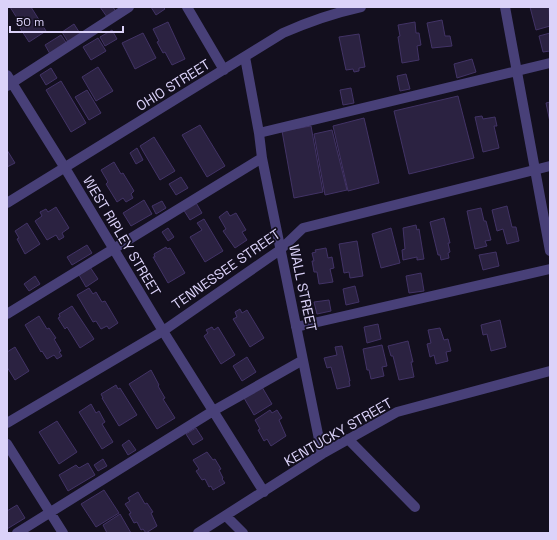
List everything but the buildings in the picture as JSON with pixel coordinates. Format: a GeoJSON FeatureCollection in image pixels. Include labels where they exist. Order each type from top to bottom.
{"type":"FeatureCollection","features":[{"type":"Feature","properties":{"kind":"street"},"geometry":{"type":"LineString","coordinates":[[9,81],[129,7]]}},
{"type":"Feature","properties":{"kind":"street"},"geometry":{"type":"LineString","coordinates":[[187,7],[224,70]]}},
{"type":"Feature","properties":{"kind":"street","name":"OHIO STREET"},"geometry":{"type":"LineString","coordinates":[[7,203],[283,33],[307,22],[361,7]]}},
{"type":"Feature","properties":{"kind":"street"},"geometry":{"type":"LineString","coordinates":[[504,7],[550,252]]}},
{"type":"Feature","properties":{"kind":"street","name":"WALL STREET"},"geometry":{"type":"LineString","coordinates":[[245,57],[262,158],[322,454]]}},
{"type":"Feature","properties":{"kind":"street"},"geometry":{"type":"LineString","coordinates":[[259,134],[550,63]]}},
{"type":"Feature","properties":{"kind":"street","name":"WEST RIPLEY STREET"},"geometry":{"type":"LineString","coordinates":[[9,81],[65,168],[162,331],[264,492]]}},
{"type":"Feature","properties":{"kind":"street"},"geometry":{"type":"LineString","coordinates":[[7,314],[262,158]]}},
{"type":"Feature","properties":{"kind":"street","name":"TENNESSEE STREET"},"geometry":{"type":"LineString","coordinates":[[7,423],[162,331],[280,250],[303,228],[550,166]]}},
{"type":"Feature","properties":{"kind":"street"},"geometry":{"type":"LineString","coordinates":[[296,327],[550,269]]}},
{"type":"Feature","properties":{"kind":"street"},"geometry":{"type":"LineString","coordinates":[[17,533],[213,411],[303,360]]}},
{"type":"Feature","properties":{"kind":"street","name":"KENTUCKY STREET"},"geometry":{"type":"LineString","coordinates":[[198,533],[322,454],[397,412],[550,371]]}},
{"type":"Feature","properties":{"kind":"street"},"geometry":{"type":"LineString","coordinates":[[348,439],[414,507]]}},
{"type":"Feature","properties":{"kind":"street"},"geometry":{"type":"LineString","coordinates":[[7,444],[63,533]]}},
{"type":"Feature","properties":{"kind":"street"},"geometry":{"type":"LineString","coordinates":[[226,516],[244,533]]}}]}
